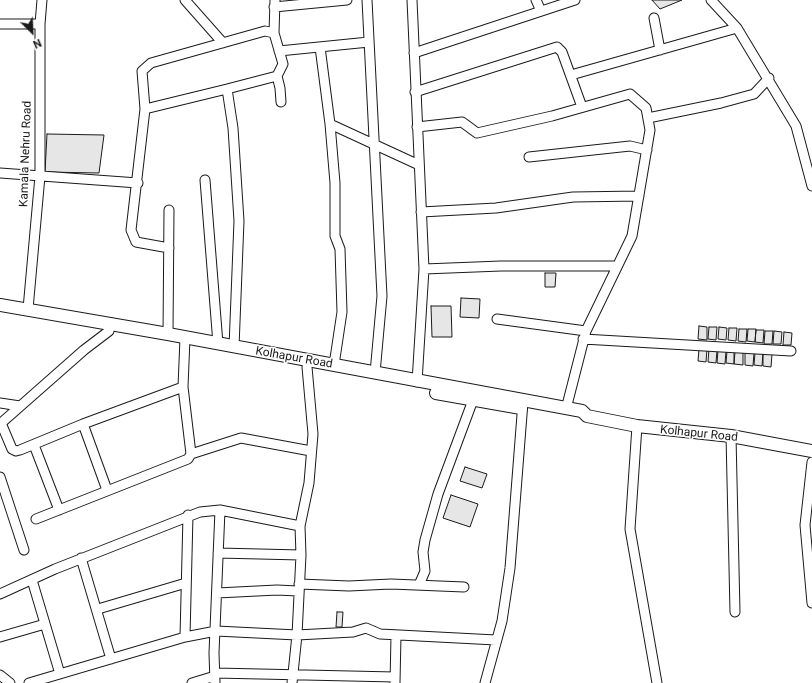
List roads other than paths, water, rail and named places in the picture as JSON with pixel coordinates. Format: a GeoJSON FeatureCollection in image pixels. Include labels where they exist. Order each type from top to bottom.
{"type":"FeatureCollection","features":[{"type":"Feature","properties":{"kind":"main road","name":"Kolhapur Road"},"geometry":{"type":"LineString","coordinates":[[0,305],[168,334],[186,342],[218,344],[334,365],[522,404],[580,418],[587,416],[637,426],[731,436],[812,451]]}},
{"type":"Feature","properties":{"kind":"main road","name":"Kolhapur Road"},"geometry":{"type":"LineString","coordinates":[[0,312],[109,331],[186,342],[473,400],[582,411],[587,416]]}},
{"type":"Feature","properties":{"kind":"street","name":"Kamala Nehru Road"},"geometry":{"type":"LineString","coordinates":[[28,309],[40,176],[40,24],[42,0]]}},
{"type":"Feature","properties":{"kind":"street"},"geometry":{"type":"LineString","coordinates":[[185,0],[223,43]]}},
{"type":"Feature","properties":{"kind":"street"},"geometry":{"type":"LineString","coordinates":[[281,102],[277,76],[283,64],[274,33],[274,4],[347,0]]}},
{"type":"Feature","properties":{"kind":"street"},"geometry":{"type":"LineString","coordinates":[[367,0],[382,296],[375,373]]}},
{"type":"Feature","properties":{"kind":"street"},"geometry":{"type":"LineString","coordinates":[[412,0],[424,269],[417,382]]}},
{"type":"Feature","properties":{"kind":"street"},"geometry":{"type":"LineString","coordinates":[[536,0],[541,11]]}},
{"type":"Feature","properties":{"kind":"street"},"geometry":{"type":"LineString","coordinates":[[414,53],[575,0]]}},
{"type":"Feature","properties":{"kind":"street"},"geometry":{"type":"LineString","coordinates":[[711,0],[737,28],[769,78],[796,126],[812,186]]}},
{"type":"Feature","properties":{"kind":"street"},"geometry":{"type":"LineString","coordinates":[[654,18],[660,50]]}},
{"type":"Feature","properties":{"kind":"street"},"geometry":{"type":"LineString","coordinates":[[0,24],[40,24]]}},
{"type":"Feature","properties":{"kind":"street"},"geometry":{"type":"LineString","coordinates":[[570,75],[737,28]]}},
{"type":"Feature","properties":{"kind":"street"},"geometry":{"type":"LineString","coordinates":[[169,248],[136,242],[131,230],[138,183],[145,109],[142,71],[151,63],[265,31],[274,33]]}},
{"type":"Feature","properties":{"kind":"street"},"geometry":{"type":"LineString","coordinates":[[279,50],[369,42]]}},
{"type":"Feature","properties":{"kind":"street"},"geometry":{"type":"LineString","coordinates":[[320,47],[330,124],[335,183],[335,236],[340,249],[342,312],[334,365]]}},
{"type":"Feature","properties":{"kind":"street"},"geometry":{"type":"LineString","coordinates":[[415,92],[557,47],[562,52],[582,107]]}},
{"type":"Feature","properties":{"kind":"street"},"geometry":{"type":"LineString","coordinates":[[145,109],[277,76]]}},
{"type":"Feature","properties":{"kind":"street"},"geometry":{"type":"LineString","coordinates":[[648,118],[721,103],[754,94],[769,78]]}},
{"type":"Feature","properties":{"kind":"street"},"geometry":{"type":"LineString","coordinates":[[227,89],[233,128],[239,221],[234,347]]}},
{"type":"Feature","properties":{"kind":"street"},"geometry":{"type":"LineString","coordinates":[[417,127],[462,122],[477,133],[630,94],[646,108],[650,130],[632,236],[584,335],[566,409]]}},
{"type":"Feature","properties":{"kind":"street"},"geometry":{"type":"LineString","coordinates":[[330,124],[419,165]]}},
{"type":"Feature","properties":{"kind":"street"},"geometry":{"type":"LineString","coordinates":[[529,157],[630,146],[647,150]]}},
{"type":"Feature","properties":{"kind":"street"},"geometry":{"type":"LineString","coordinates":[[0,173],[138,183]]}},
{"type":"Feature","properties":{"kind":"street"},"geometry":{"type":"LineString","coordinates":[[205,180],[218,344]]}},
{"type":"Feature","properties":{"kind":"street"},"geometry":{"type":"LineString","coordinates":[[421,212],[496,208],[572,197],[639,196]]}},
{"type":"Feature","properties":{"kind":"street"},"geometry":{"type":"LineString","coordinates":[[168,334],[169,210]]}},
{"type":"Feature","properties":{"kind":"street"},"geometry":{"type":"LineString","coordinates":[[424,269],[501,266],[617,266]]}},
{"type":"Feature","properties":{"kind":"street"},"geometry":{"type":"LineString","coordinates":[[497,319],[584,335],[791,352]]}},
{"type":"Feature","properties":{"kind":"street"},"geometry":{"type":"LineString","coordinates":[[109,331],[1,423],[12,449],[20,450],[34,445],[83,424],[183,387]]}},
{"type":"Feature","properties":{"kind":"street"},"geometry":{"type":"LineString","coordinates":[[36,519],[188,459],[191,454],[183,387],[183,368],[186,342]]}},
{"type":"Feature","properties":{"kind":"street"},"geometry":{"type":"LineString","coordinates":[[293,679],[301,555],[300,526],[309,483],[313,434],[307,367]]}},
{"type":"Feature","properties":{"kind":"street"},"geometry":{"type":"LineString","coordinates":[[419,585],[425,571],[423,552],[425,540],[438,494],[473,400]]}},
{"type":"Feature","properties":{"kind":"street"},"geometry":{"type":"LineString","coordinates":[[0,403],[20,406]]}},
{"type":"Feature","properties":{"kind":"street"},"geometry":{"type":"LineString","coordinates":[[485,683],[502,621],[510,568],[522,404]]}},
{"type":"Feature","properties":{"kind":"street"},"geometry":{"type":"LineString","coordinates":[[83,424],[107,490]]}},
{"type":"Feature","properties":{"kind":"street"},"geometry":{"type":"LineString","coordinates":[[637,426],[630,529],[657,683]]}},
{"type":"Feature","properties":{"kind":"street"},"geometry":{"type":"LineString","coordinates":[[731,436],[735,612]]}},
{"type":"Feature","properties":{"kind":"street"},"geometry":{"type":"LineString","coordinates":[[191,454],[241,438],[312,451]]}},
{"type":"Feature","properties":{"kind":"street"},"geometry":{"type":"LineString","coordinates":[[34,445],[59,510]]}},
{"type":"Feature","properties":{"kind":"street"},"geometry":{"type":"LineString","coordinates":[[812,462],[805,525],[812,603]]}},
{"type":"Feature","properties":{"kind":"street"},"geometry":{"type":"LineString","coordinates":[[0,477],[24,550]]}},
{"type":"Feature","properties":{"kind":"street"},"geometry":{"type":"LineString","coordinates":[[0,594],[81,558],[188,516],[209,510],[220,510],[300,526]]}},
{"type":"Feature","properties":{"kind":"street"},"geometry":{"type":"LineString","coordinates":[[215,677],[220,510]]}},
{"type":"Feature","properties":{"kind":"street"},"geometry":{"type":"LineString","coordinates":[[185,638],[188,516]]}},
{"type":"Feature","properties":{"kind":"street"},"geometry":{"type":"LineString","coordinates":[[218,552],[301,555]]}},
{"type":"Feature","properties":{"kind":"street"},"geometry":{"type":"LineString","coordinates":[[81,558],[98,609],[111,659]]}},
{"type":"Feature","properties":{"kind":"street"},"geometry":{"type":"LineString","coordinates":[[32,580],[60,674]]}},
{"type":"Feature","properties":{"kind":"street"},"geometry":{"type":"LineString","coordinates":[[98,609],[186,583]]}},
{"type":"Feature","properties":{"kind":"street"},"geometry":{"type":"LineString","coordinates":[[217,593],[299,588],[419,585],[464,588]]}},
{"type":"Feature","properties":{"kind":"street"},"geometry":{"type":"LineString","coordinates":[[0,637],[45,624]]}},
{"type":"Feature","properties":{"kind":"street"},"geometry":{"type":"LineString","coordinates":[[29,683],[185,638],[216,631],[297,635],[353,632],[366,628],[380,634],[496,640]]}},
{"type":"Feature","properties":{"kind":"street"},"geometry":{"type":"LineString","coordinates":[[192,683],[215,677],[395,680],[396,635]]}},
{"type":"Feature","properties":{"kind":"street"},"geometry":{"type":"LineString","coordinates":[[0,675],[10,683]]}}]}
